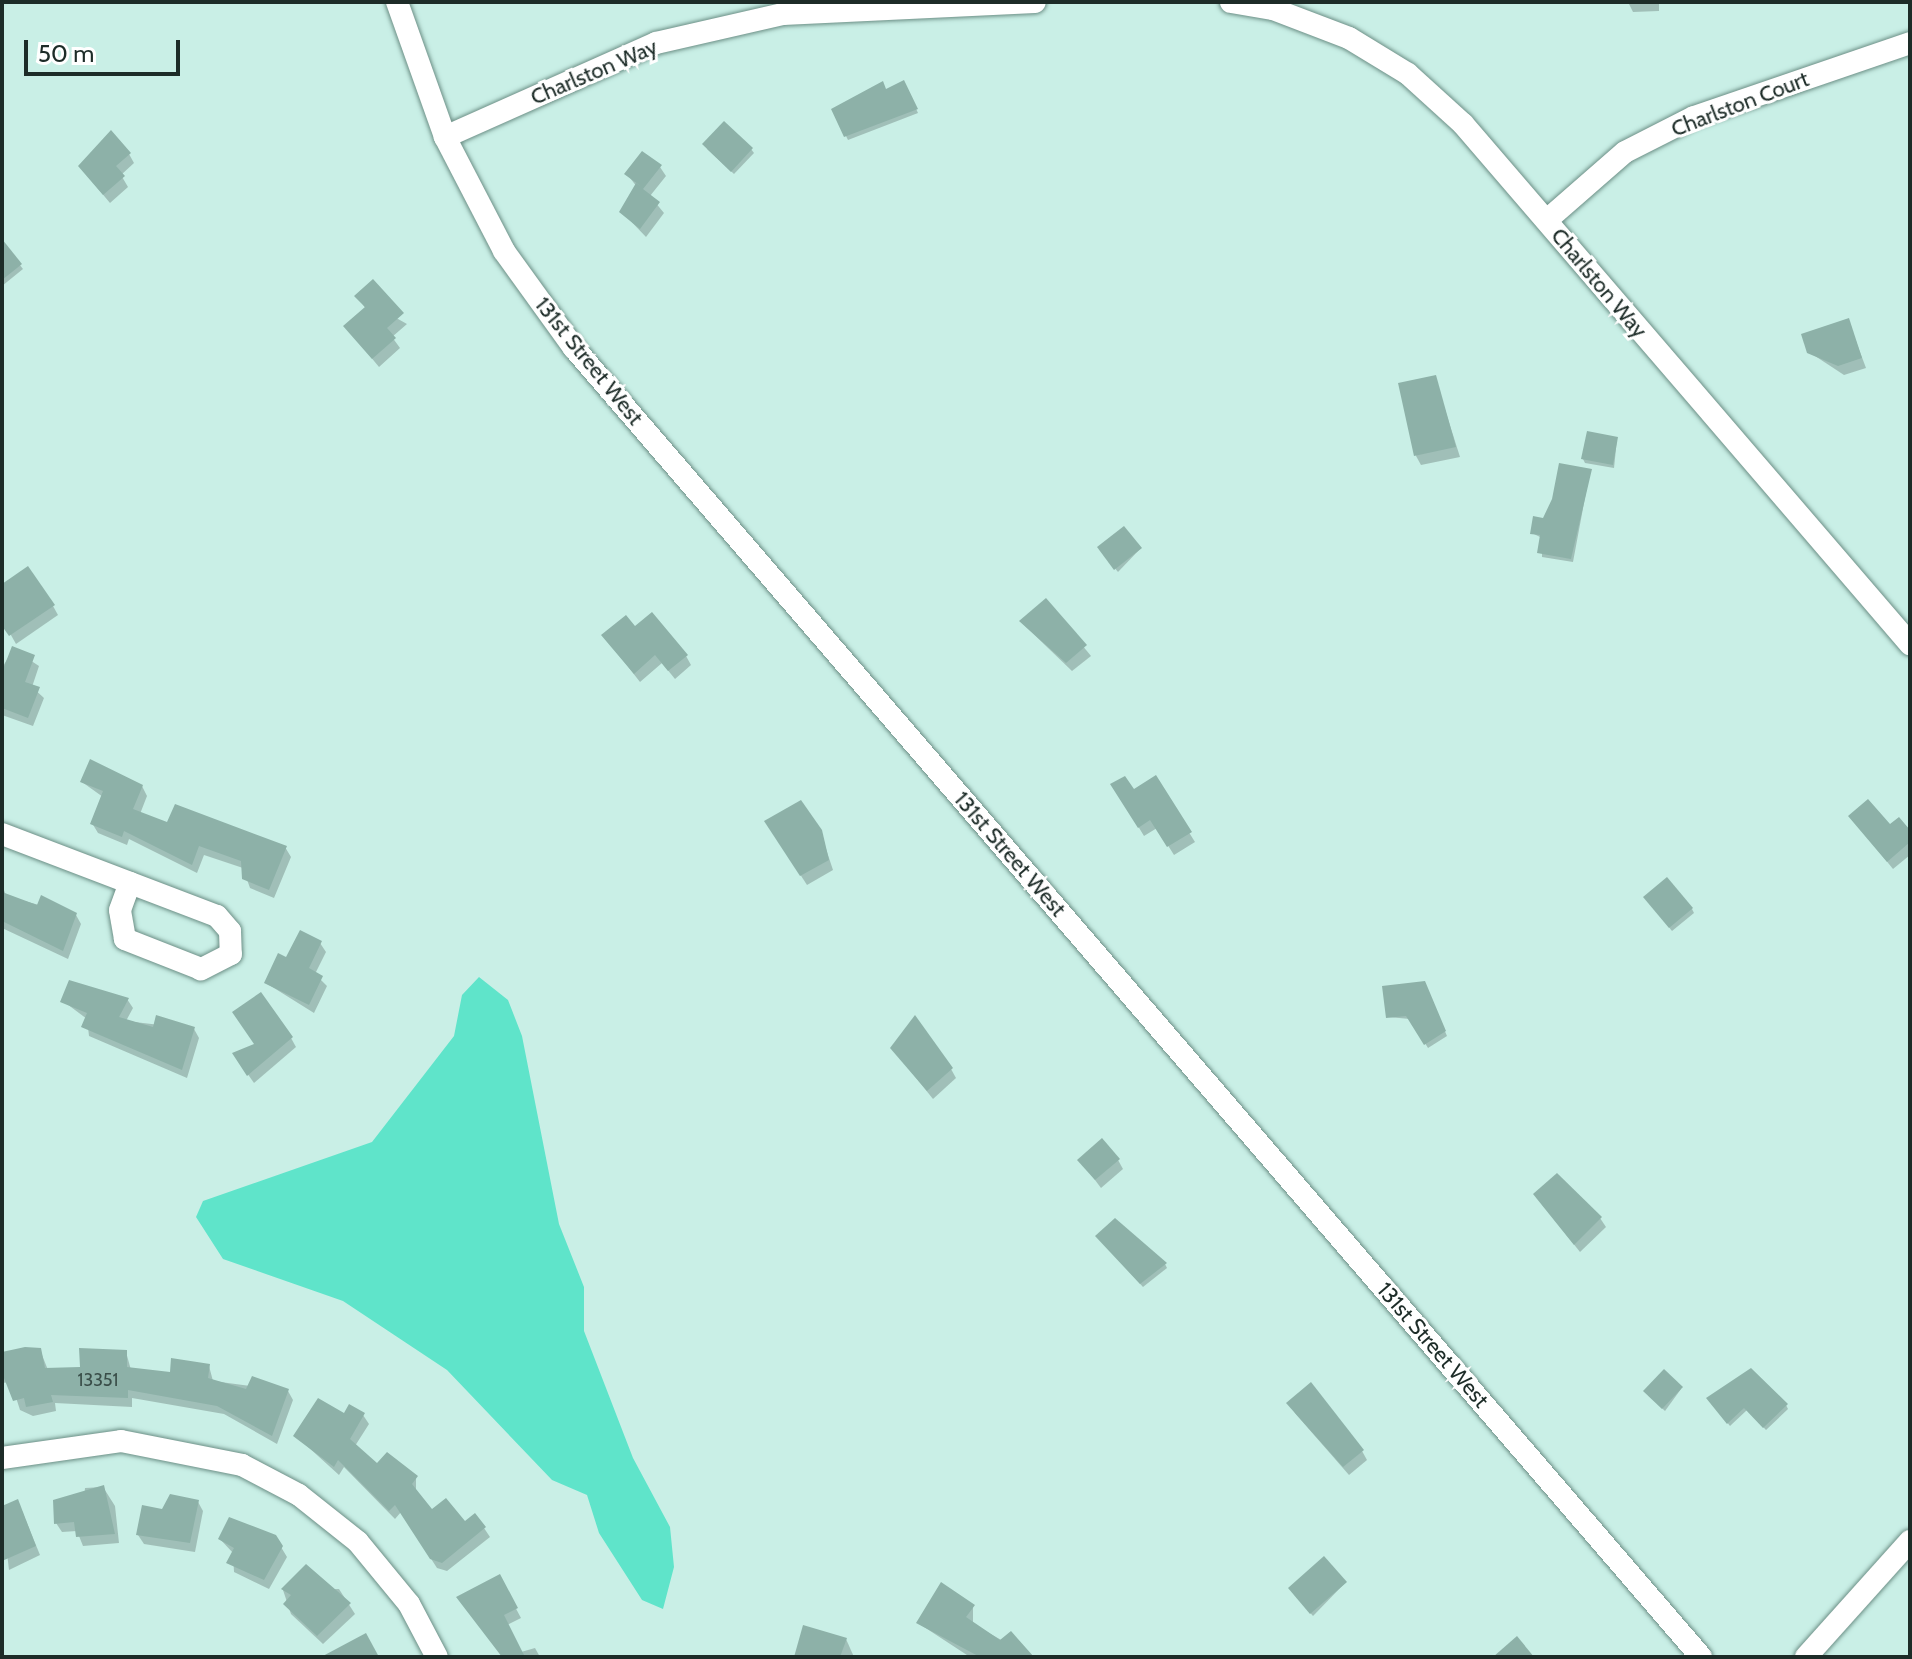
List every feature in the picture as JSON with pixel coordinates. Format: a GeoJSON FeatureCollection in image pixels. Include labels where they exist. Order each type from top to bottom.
{"type":"FeatureCollection","features":[{"type":"Feature","properties":{"kind":"street","name":"131st Street West"},"geometry":{"type":"LineString","coordinates":[[397,2],[445,137],[504,251],[574,348],[1701,1657]]}},
{"type":"Feature","properties":{"kind":"street","name":"Charlston Way"},"geometry":{"type":"LineString","coordinates":[[445,137],[656,43],[770,17],[1035,2]]}},
{"type":"Feature","properties":{"kind":"street","name":"Charlston Way"},"geometry":{"type":"LineString","coordinates":[[1231,2],[1273,9],[1349,38],[1408,74],[1547,220],[1910,644]]}},
{"type":"Feature","properties":{"kind":"street","name":"Charlston Court"},"geometry":{"type":"LineString","coordinates":[[1547,220],[1625,152],[1694,117],[1910,43]]}},
{"type":"Feature","properties":{"kind":"street"},"geometry":{"type":"LineString","coordinates":[[2,834],[217,916],[230,931],[231,954],[201,969],[125,939],[120,910],[130,883]]}},
{"type":"Feature","properties":{"kind":"street"},"geometry":{"type":"LineString","coordinates":[[2,1458],[121,1441],[242,1465],[299,1495],[358,1542],[402,1593],[437,1657]]}},
{"type":"Feature","properties":{"kind":"street"},"geometry":{"type":"LineString","coordinates":[[1806,1657],[1910,1541]]}},
{"type":"Feature","properties":{"kind":"shaded area"},"geometry":{"type":"Polygon","coordinates":[[[479,977],[508,1000],[522,1036],[559,1224],[584,1287],[584,1331],[633,1458],[670,1527],[674,1567],[663,1609],[642,1600],[599,1533],[587,1495],[552,1480],[447,1370],[343,1301],[223,1259],[196,1217],[203,1201],[372,1142],[454,1036],[462,995],[479,977]]]}},
{"type":"Feature","properties":{"kind":"building"},"geometry":{"type":"Polygon","coordinates":[[[904,80],[918,109],[844,137],[831,109],[883,81],[886,89],[904,80]]]}},
{"type":"Feature","properties":{"kind":"building"},"geometry":{"type":"Polygon","coordinates":[[[724,121],[753,148],[731,172],[702,144],[724,121]]]}},
{"type":"Feature","properties":{"kind":"building"},"geometry":{"type":"Polygon","coordinates":[[[111,130],[131,153],[116,166],[125,176],[103,195],[78,166],[111,130]]]}},
{"type":"Feature","properties":{"kind":"building"},"geometry":{"type":"Polygon","coordinates":[[[642,151],[662,165],[643,189],[660,202],[640,229],[619,212],[636,183],[642,187],[624,174],[642,151]]]}},
{"type":"Feature","properties":{"kind":"building"},"geometry":{"type":"Polygon","coordinates":[[[2,239],[22,264],[2,280],[2,239]]]}},
{"type":"Feature","properties":{"kind":"building"},"geometry":{"type":"Polygon","coordinates":[[[373,279],[404,313],[387,328],[396,338],[372,359],[343,326],[365,307],[354,296],[373,279]]]}},
{"type":"Feature","properties":{"kind":"building"},"geometry":{"type":"Polygon","coordinates":[[[1849,318],[1862,358],[1838,366],[1807,353],[1801,334],[1849,318]]]}},
{"type":"Feature","properties":{"kind":"building"},"geometry":{"type":"Polygon","coordinates":[[[1436,375],[1456,447],[1414,456],[1398,383],[1436,375]]]}},
{"type":"Feature","properties":{"kind":"building"},"geometry":{"type":"Polygon","coordinates":[[[1587,431],[1618,437],[1613,465],[1581,459],[1587,431]]]}},
{"type":"Feature","properties":{"kind":"building"},"geometry":{"type":"Polygon","coordinates":[[[1559,463],[1592,469],[1571,559],[1537,553],[1540,535],[1530,534],[1533,516],[1543,518],[1552,499],[1559,463]]]}},
{"type":"Feature","properties":{"kind":"building"},"geometry":{"type":"Polygon","coordinates":[[[1124,526],[1142,548],[1114,570],[1097,547],[1124,526]]]}},
{"type":"Feature","properties":{"kind":"building"},"geometry":{"type":"Polygon","coordinates":[[[28,566],[55,605],[9,636],[2,626],[2,584],[28,566]]]}},
{"type":"Feature","properties":{"kind":"building"},"geometry":{"type":"Polygon","coordinates":[[[1046,598],[1087,645],[1066,663],[1019,621],[1046,598]]]}},
{"type":"Feature","properties":{"kind":"building"},"geometry":{"type":"Polygon","coordinates":[[[652,612],[688,655],[668,671],[655,655],[634,674],[601,635],[626,615],[635,626],[652,612]]]}},
{"type":"Feature","properties":{"kind":"building"},"geometry":{"type":"Polygon","coordinates":[[[12,646],[35,655],[25,682],[40,687],[28,718],[2,708],[2,672],[12,646]]]}},
{"type":"Feature","properties":{"kind":"building"},"geometry":{"type":"Polygon","coordinates":[[[90,759],[143,785],[133,809],[167,822],[175,804],[287,846],[269,890],[242,879],[241,861],[199,846],[192,865],[124,831],[122,837],[90,824],[103,791],[80,782],[90,759]]]}},
{"type":"Feature","properties":{"kind":"building"},"geometry":{"type":"Polygon","coordinates":[[[1156,775],[1192,832],[1167,847],[1150,820],[1138,828],[1110,784],[1125,776],[1134,789],[1156,775]]]}},
{"type":"Feature","properties":{"kind":"building"},"geometry":{"type":"Polygon","coordinates":[[[1868,799],[1890,824],[1899,817],[1910,830],[1910,842],[1887,862],[1848,816],[1868,799]]]}},
{"type":"Feature","properties":{"kind":"building"},"geometry":{"type":"Polygon","coordinates":[[[801,800],[822,830],[829,860],[800,876],[764,821],[801,800]]]}},
{"type":"Feature","properties":{"kind":"building"},"geometry":{"type":"Polygon","coordinates":[[[1667,877],[1693,908],[1669,928],[1643,897],[1667,877]]]}},
{"type":"Feature","properties":{"kind":"building"},"geometry":{"type":"Polygon","coordinates":[[[2,892],[37,905],[41,895],[77,913],[63,951],[2,921],[2,892]]]}},
{"type":"Feature","properties":{"kind":"building"},"geometry":{"type":"Polygon","coordinates":[[[300,930],[322,941],[309,968],[323,976],[309,1005],[264,983],[278,953],[286,957],[300,930]]]}},
{"type":"Feature","properties":{"kind":"building"},"geometry":{"type":"Polygon","coordinates":[[[69,980],[129,998],[119,1017],[153,1027],[156,1015],[195,1027],[182,1070],[81,1027],[87,1013],[60,1002],[69,980]]]}},
{"type":"Feature","properties":{"kind":"building"},"geometry":{"type":"Polygon","coordinates":[[[1425,981],[1446,1031],[1424,1045],[1406,1016],[1386,1018],[1382,986],[1425,981]]]}},
{"type":"Feature","properties":{"kind":"building"},"geometry":{"type":"Polygon","coordinates":[[[261,992],[293,1037],[247,1076],[232,1053],[254,1044],[232,1012],[261,992]]]}},
{"type":"Feature","properties":{"kind":"building"},"geometry":{"type":"Polygon","coordinates":[[[915,1015],[953,1068],[927,1091],[890,1048],[915,1015]]]}},
{"type":"Feature","properties":{"kind":"building"},"geometry":{"type":"Polygon","coordinates":[[[1102,1138],[1120,1159],[1095,1180],[1077,1160],[1102,1138]]]}},
{"type":"Feature","properties":{"kind":"building"},"geometry":{"type":"Polygon","coordinates":[[[1557,1173],[1602,1217],[1574,1245],[1533,1194],[1557,1173]]]}},
{"type":"Feature","properties":{"kind":"building"},"geometry":{"type":"Polygon","coordinates":[[[1115,1218],[1167,1263],[1140,1284],[1095,1236],[1115,1218]]]}},
{"type":"Feature","properties":{"kind":"building"},"geometry":{"type":"Polygon","coordinates":[[[25,1347],[41,1348],[45,1368],[80,1367],[79,1348],[127,1350],[127,1367],[170,1372],[171,1358],[210,1364],[208,1378],[246,1389],[252,1376],[289,1389],[272,1436],[217,1406],[128,1390],[128,1398],[51,1395],[53,1402],[26,1407],[24,1398],[13,1401],[2,1373],[2,1352],[25,1347]]]}},
{"type":"Feature","properties":{"kind":"building"},"geometry":{"type":"Polygon","coordinates":[[[1751,1368],[1788,1404],[1763,1428],[1744,1408],[1727,1424],[1706,1398],[1751,1368]]]}},
{"type":"Feature","properties":{"kind":"building"},"geometry":{"type":"Polygon","coordinates":[[[1664,1369],[1683,1387],[1662,1409],[1643,1391],[1664,1369]]]}},
{"type":"Feature","properties":{"kind":"building"},"geometry":{"type":"Polygon","coordinates":[[[1311,1382],[1364,1450],[1343,1467],[1286,1403],[1311,1382]]]}},
{"type":"Feature","properties":{"kind":"building"},"geometry":{"type":"Polygon","coordinates":[[[318,1398],[344,1413],[349,1404],[365,1413],[350,1439],[377,1463],[387,1452],[418,1476],[412,1484],[432,1509],[446,1498],[465,1521],[475,1513],[486,1527],[442,1563],[430,1559],[395,1505],[389,1511],[338,1460],[334,1467],[293,1436],[318,1398]]]}},
{"type":"Feature","properties":{"kind":"building"},"geometry":{"type":"Polygon","coordinates":[[[104,1485],[115,1534],[76,1537],[74,1522],[54,1524],[53,1500],[104,1485]]]}},
{"type":"Feature","properties":{"kind":"building"},"geometry":{"type":"Polygon","coordinates":[[[170,1494],[199,1500],[190,1543],[136,1535],[142,1505],[162,1509],[170,1494]]]}},
{"type":"Feature","properties":{"kind":"building"},"geometry":{"type":"Polygon","coordinates":[[[18,1499],[36,1546],[2,1561],[2,1506],[18,1499]]]}},
{"type":"Feature","properties":{"kind":"building"},"geometry":{"type":"Polygon","coordinates":[[[229,1517],[276,1535],[283,1546],[264,1580],[226,1563],[234,1548],[218,1539],[229,1517]]]}},
{"type":"Feature","properties":{"kind":"building"},"geometry":{"type":"Polygon","coordinates":[[[1324,1556],[1347,1582],[1310,1614],[1288,1588],[1324,1556]]]}},
{"type":"Feature","properties":{"kind":"building"},"geometry":{"type":"Polygon","coordinates":[[[306,1564],[351,1603],[317,1636],[283,1604],[291,1595],[281,1589],[306,1564]]]}},
{"type":"Feature","properties":{"kind":"building"},"geometry":{"type":"Polygon","coordinates":[[[500,1574],[518,1608],[504,1615],[525,1657],[502,1657],[456,1597],[500,1574]]]}},
{"type":"Feature","properties":{"kind":"building"},"geometry":{"type":"Polygon","coordinates":[[[941,1582],[975,1605],[966,1617],[1000,1640],[1011,1631],[1034,1657],[980,1657],[916,1623],[941,1582]]]}},
{"type":"Feature","properties":{"kind":"building"},"geometry":{"type":"Polygon","coordinates":[[[803,1625],[847,1638],[840,1657],[794,1657],[803,1625]]]}},
{"type":"Feature","properties":{"kind":"building"},"geometry":{"type":"Polygon","coordinates":[[[366,1633],[379,1657],[321,1657],[366,1633]]]}},
{"type":"Feature","properties":{"kind":"building"},"geometry":{"type":"Polygon","coordinates":[[[1517,1636],[1534,1657],[1493,1657],[1517,1636]]]}}]}
